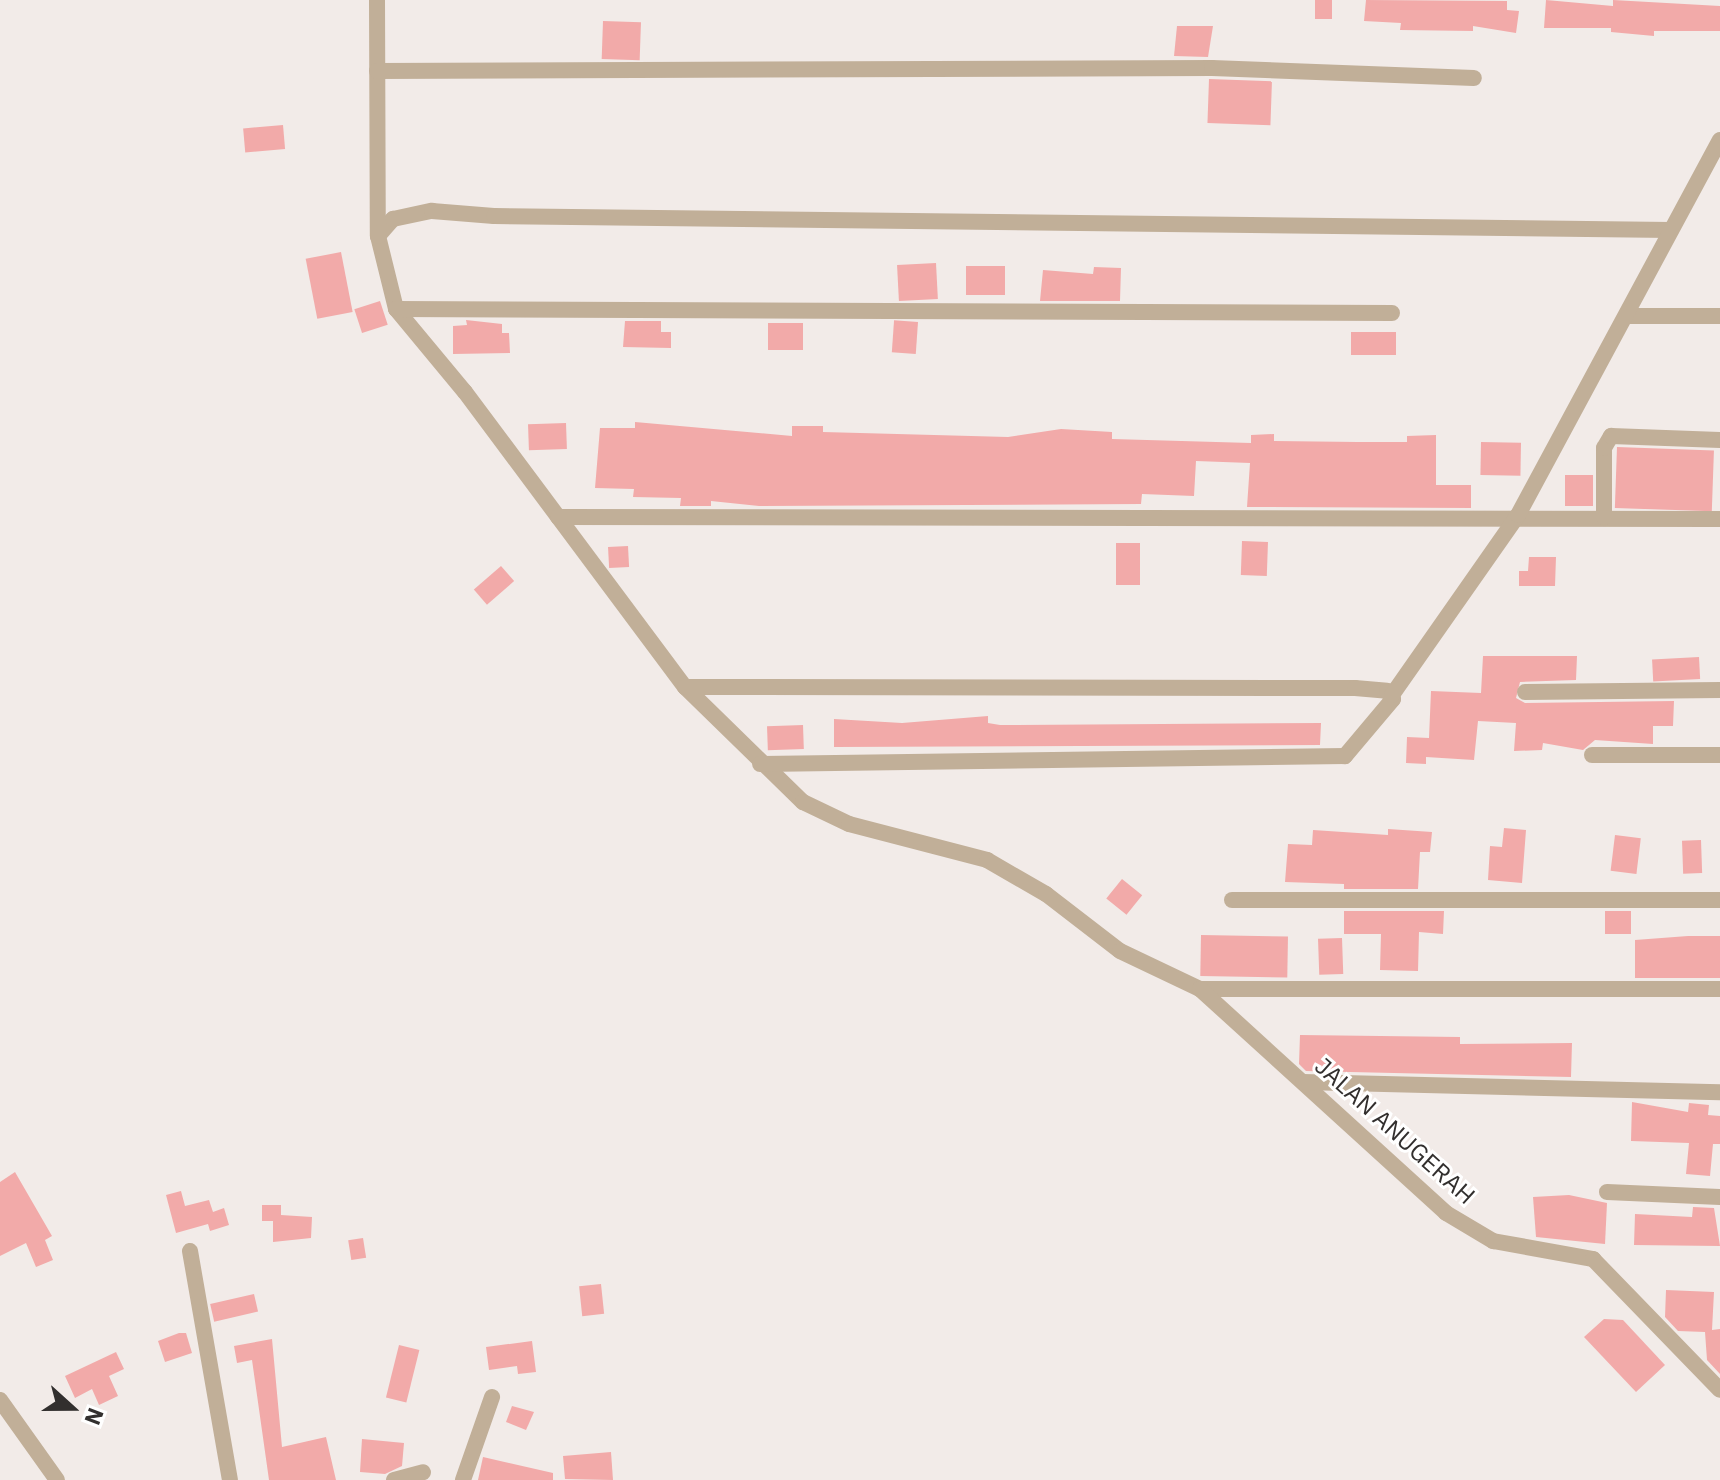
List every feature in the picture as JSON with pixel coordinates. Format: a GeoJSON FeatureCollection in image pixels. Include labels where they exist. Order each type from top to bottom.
{"type":"FeatureCollection","features":[{"type":"Feature","properties":{"kind":"street"},"geometry":{"type":"LineString","coordinates":[[377,0],[378,236],[396,309],[685,687],[796,797],[829,816],[965,852],[1015,874],[1120,951],[1200,989],[1720,989]]}},
{"type":"Feature","properties":{"kind":"street"},"geometry":{"type":"LineString","coordinates":[[377,71],[1212,68],[1474,78]]}},
{"type":"Feature","properties":{"kind":"street"},"geometry":{"type":"LineString","coordinates":[[760,764],[1345,756],[1391,706],[1392,695],[1518,515],[1629,316],[1720,140]]}},
{"type":"Feature","properties":{"kind":"street"},"geometry":{"type":"LineString","coordinates":[[378,236],[393,219],[432,211],[494,216],[1671,230]]}},
{"type":"Feature","properties":{"kind":"street"},"geometry":{"type":"LineString","coordinates":[[396,309],[1392,313]]}},
{"type":"Feature","properties":{"kind":"street"},"geometry":{"type":"LineString","coordinates":[[1629,316],[1720,316]]}},
{"type":"Feature","properties":{"kind":"street"},"geometry":{"type":"LineString","coordinates":[[1604,517],[1604,448],[1611,436],[1720,440]]}},
{"type":"Feature","properties":{"kind":"street"},"geometry":{"type":"LineString","coordinates":[[558,517],[1518,515],[1720,519]]}},
{"type":"Feature","properties":{"kind":"street"},"geometry":{"type":"LineString","coordinates":[[685,687],[1355,688],[1392,695]]}},
{"type":"Feature","properties":{"kind":"street"},"geometry":{"type":"LineString","coordinates":[[1525,692],[1720,690]]}},
{"type":"Feature","properties":{"kind":"street"},"geometry":{"type":"LineString","coordinates":[[1592,755],[1720,755]]}},
{"type":"Feature","properties":{"kind":"street"},"geometry":{"type":"LineString","coordinates":[[1232,900],[1720,900]]}},
{"type":"Feature","properties":{"kind":"street","name":"JALAN ANUGERAH"},"geometry":{"type":"LineString","coordinates":[[1200,989],[1475,1232],[1493,1241],[1593,1259],[1720,1390]]}},
{"type":"Feature","properties":{"kind":"street"},"geometry":{"type":"LineString","coordinates":[[1303,1082],[1720,1092]]}},
{"type":"Feature","properties":{"kind":"street"},"geometry":{"type":"LineString","coordinates":[[1607,1192],[1720,1197]]}},
{"type":"Feature","properties":{"kind":"street"},"geometry":{"type":"LineString","coordinates":[[190,1251],[230,1480]]}},
{"type":"Feature","properties":{"kind":"street"},"geometry":{"type":"LineString","coordinates":[[463,1480],[492,1397]]}},
{"type":"Feature","properties":{"kind":"street"},"geometry":{"type":"LineString","coordinates":[[0,1400],[57,1480]]}},
{"type":"Feature","properties":{"kind":"street"},"geometry":{"type":"LineString","coordinates":[[394,1480],[423,1472]]}},
{"type":"Feature","properties":{"kind":"building"},"geometry":{"type":"Polygon","coordinates":[[[1315,0],[1332,0],[1332,19],[1315,19],[1315,0]]]}},
{"type":"Feature","properties":{"kind":"building"},"geometry":{"type":"Polygon","coordinates":[[[1366,0],[1507,1],[1507,10],[1519,11],[1516,33],[1473,26],[1473,31],[1400,30],[1401,23],[1364,21],[1366,0]]]}},
{"type":"Feature","properties":{"kind":"building"},"geometry":{"type":"Polygon","coordinates":[[[1546,0],[1613,6],[1613,0],[1720,6],[1720,31],[1654,31],[1654,36],[1611,32],[1611,28],[1544,28],[1546,0]]]}},
{"type":"Feature","properties":{"kind":"building"},"geometry":{"type":"Polygon","coordinates":[[[603,21],[641,22],[640,60],[602,59],[603,21]]]}},
{"type":"Feature","properties":{"kind":"building"},"geometry":{"type":"Polygon","coordinates":[[[1177,26],[1213,26],[1208,57],[1174,56],[1177,26]]]}},
{"type":"Feature","properties":{"kind":"building"},"geometry":{"type":"Polygon","coordinates":[[[1209,79],[1272,81],[1270,125],[1207,123],[1209,79]]]}},
{"type":"Feature","properties":{"kind":"building"},"geometry":{"type":"Polygon","coordinates":[[[283,125],[285,149],[245,152],[243,128],[283,125]]]}},
{"type":"Feature","properties":{"kind":"building"},"geometry":{"type":"Polygon","coordinates":[[[341,252],[353,312],[317,319],[306,259],[341,252]]]}},
{"type":"Feature","properties":{"kind":"building"},"geometry":{"type":"Polygon","coordinates":[[[936,263],[938,299],[899,301],[897,265],[936,263]]]}},
{"type":"Feature","properties":{"kind":"building"},"geometry":{"type":"Polygon","coordinates":[[[966,266],[1005,266],[1005,295],[966,295],[966,266]]]}},
{"type":"Feature","properties":{"kind":"building"},"geometry":{"type":"Polygon","coordinates":[[[1094,267],[1121,268],[1120,301],[1040,301],[1043,270],[1093,274],[1094,267]]]}},
{"type":"Feature","properties":{"kind":"building"},"geometry":{"type":"Polygon","coordinates":[[[380,301],[388,325],[362,333],[354,309],[380,301]]]}},
{"type":"Feature","properties":{"kind":"building"},"geometry":{"type":"Polygon","coordinates":[[[466,320],[502,324],[502,333],[509,333],[510,353],[453,354],[453,326],[467,325],[466,320]]]}},
{"type":"Feature","properties":{"kind":"building"},"geometry":{"type":"Polygon","coordinates":[[[894,320],[918,322],[916,354],[892,352],[894,320]]]}},
{"type":"Feature","properties":{"kind":"building"},"geometry":{"type":"Polygon","coordinates":[[[625,321],[661,321],[661,332],[671,332],[671,348],[623,347],[625,321]]]}},
{"type":"Feature","properties":{"kind":"building"},"geometry":{"type":"Polygon","coordinates":[[[768,323],[803,323],[803,350],[768,350],[768,323]]]}},
{"type":"Feature","properties":{"kind":"building"},"geometry":{"type":"Polygon","coordinates":[[[1351,332],[1396,332],[1396,355],[1351,355],[1351,332]]]}},
{"type":"Feature","properties":{"kind":"building"},"geometry":{"type":"Polygon","coordinates":[[[635,422],[792,436],[792,426],[823,426],[823,432],[1008,437],[1061,429],[1112,432],[1112,439],[1251,443],[1251,435],[1274,434],[1274,441],[1358,442],[1407,442],[1407,436],[1436,435],[1436,485],[1471,485],[1471,508],[1247,507],[1250,463],[1196,461],[1194,496],[1142,494],[1141,504],[759,506],[711,501],[711,506],[680,506],[681,498],[633,497],[634,489],[595,488],[600,428],[635,428],[635,422]]]}},
{"type":"Feature","properties":{"kind":"building"},"geometry":{"type":"Polygon","coordinates":[[[566,423],[567,449],[529,450],[528,424],[566,423]]]}},
{"type":"Feature","properties":{"kind":"building"},"geometry":{"type":"Polygon","coordinates":[[[1481,442],[1521,443],[1520,476],[1480,475],[1481,442]]]}},
{"type":"Feature","properties":{"kind":"building"},"geometry":{"type":"Polygon","coordinates":[[[1617,447],[1714,450],[1712,511],[1615,508],[1617,447]]]}},
{"type":"Feature","properties":{"kind":"building"},"geometry":{"type":"Polygon","coordinates":[[[1565,475],[1593,475],[1593,506],[1565,506],[1565,475]]]}},
{"type":"Feature","properties":{"kind":"building"},"geometry":{"type":"Polygon","coordinates":[[[1242,541],[1268,542],[1267,576],[1241,575],[1242,541]]]}},
{"type":"Feature","properties":{"kind":"building"},"geometry":{"type":"Polygon","coordinates":[[[1116,543],[1140,543],[1140,585],[1116,585],[1116,543]]]}},
{"type":"Feature","properties":{"kind":"building"},"geometry":{"type":"Polygon","coordinates":[[[628,546],[629,567],[609,568],[608,547],[628,546]]]}},
{"type":"Feature","properties":{"kind":"building"},"geometry":{"type":"Polygon","coordinates":[[[1529,557],[1556,557],[1555,586],[1519,586],[1519,571],[1528,571],[1529,557]]]}},
{"type":"Feature","properties":{"kind":"building"},"geometry":{"type":"Polygon","coordinates":[[[501,566],[514,581],[487,605],[474,590],[501,566]]]}},
{"type":"Feature","properties":{"kind":"building"},"geometry":{"type":"Polygon","coordinates":[[[1483,656],[1577,656],[1576,680],[1520,682],[1516,698],[1525,703],[1674,701],[1673,726],[1653,726],[1653,744],[1595,740],[1583,750],[1543,743],[1542,750],[1514,751],[1516,723],[1478,721],[1474,760],[1426,757],[1426,764],[1406,763],[1407,737],[1429,738],[1431,691],[1481,693],[1483,656]]]}},
{"type":"Feature","properties":{"kind":"building"},"geometry":{"type":"Polygon","coordinates":[[[1699,657],[1700,679],[1653,681],[1652,659],[1699,657]]]}},
{"type":"Feature","properties":{"kind":"building"},"geometry":{"type":"Polygon","coordinates":[[[988,716],[988,723],[1000,725],[1321,723],[1320,745],[834,747],[834,719],[902,723],[988,716]]]}},
{"type":"Feature","properties":{"kind":"building"},"geometry":{"type":"Polygon","coordinates":[[[803,725],[804,749],[768,750],[767,726],[803,725]]]}},
{"type":"Feature","properties":{"kind":"building"},"geometry":{"type":"Polygon","coordinates":[[[1504,828],[1526,830],[1522,883],[1488,880],[1490,846],[1502,847],[1504,828]]]}},
{"type":"Feature","properties":{"kind":"building"},"geometry":{"type":"Polygon","coordinates":[[[1388,829],[1432,832],[1430,852],[1420,852],[1418,889],[1344,889],[1344,884],[1285,882],[1288,844],[1312,845],[1313,830],[1388,835],[1388,829]]]}},
{"type":"Feature","properties":{"kind":"building"},"geometry":{"type":"Polygon","coordinates":[[[1615,835],[1641,838],[1636,874],[1611,871],[1615,835]]]}},
{"type":"Feature","properties":{"kind":"building"},"geometry":{"type":"Polygon","coordinates":[[[1701,840],[1702,873],[1683,874],[1682,841],[1701,840]]]}},
{"type":"Feature","properties":{"kind":"building"},"geometry":{"type":"Polygon","coordinates":[[[1122,879],[1142,895],[1126,915],[1106,898],[1122,879]]]}},
{"type":"Feature","properties":{"kind":"building"},"geometry":{"type":"Polygon","coordinates":[[[1344,911],[1444,911],[1443,934],[1419,932],[1418,971],[1380,970],[1381,934],[1344,934],[1344,911]]]}},
{"type":"Feature","properties":{"kind":"building"},"geometry":{"type":"Polygon","coordinates":[[[1605,911],[1631,911],[1631,934],[1605,934],[1605,911]]]}},
{"type":"Feature","properties":{"kind":"building"},"geometry":{"type":"Polygon","coordinates":[[[1201,935],[1288,937],[1287,978],[1200,976],[1201,935]]]}},
{"type":"Feature","properties":{"kind":"building"},"geometry":{"type":"Polygon","coordinates":[[[1720,936],[1720,978],[1635,978],[1635,940],[1720,936]]]}},
{"type":"Feature","properties":{"kind":"building"},"geometry":{"type":"Polygon","coordinates":[[[1342,938],[1343,974],[1319,975],[1318,939],[1342,938]]]}},
{"type":"Feature","properties":{"kind":"building"},"geometry":{"type":"Polygon","coordinates":[[[1300,1035],[1460,1037],[1460,1044],[1572,1043],[1571,1077],[1306,1071],[1299,1064],[1300,1035]]]}},
{"type":"Feature","properties":{"kind":"building"},"geometry":{"type":"Polygon","coordinates":[[[1632,1102],[1688,1112],[1689,1103],[1709,1105],[1708,1115],[1720,1116],[1720,1144],[1713,1144],[1710,1176],[1686,1174],[1689,1143],[1631,1141],[1632,1102]]]}},
{"type":"Feature","properties":{"kind":"building"},"geometry":{"type":"Polygon","coordinates":[[[15,1172],[52,1236],[45,1240],[53,1260],[36,1267],[26,1243],[0,1256],[0,1182],[15,1172]]]}},
{"type":"Feature","properties":{"kind":"building"},"geometry":{"type":"Polygon","coordinates":[[[181,1191],[185,1206],[209,1200],[213,1212],[224,1208],[229,1225],[210,1231],[208,1224],[176,1233],[166,1195],[181,1191]]]}},
{"type":"Feature","properties":{"kind":"building"},"geometry":{"type":"Polygon","coordinates":[[[1569,1195],[1607,1203],[1605,1244],[1536,1237],[1533,1197],[1569,1195]]]}},
{"type":"Feature","properties":{"kind":"building"},"geometry":{"type":"Polygon","coordinates":[[[262,1205],[281,1205],[281,1215],[312,1217],[311,1238],[273,1242],[273,1221],[262,1221],[262,1205]]]}},
{"type":"Feature","properties":{"kind":"building"},"geometry":{"type":"Polygon","coordinates":[[[1693,1207],[1714,1208],[1720,1246],[1634,1245],[1635,1214],[1692,1217],[1693,1207]]]}},
{"type":"Feature","properties":{"kind":"building"},"geometry":{"type":"Polygon","coordinates":[[[363,1238],[366,1258],[351,1260],[348,1240],[363,1238]]]}},
{"type":"Feature","properties":{"kind":"building"},"geometry":{"type":"Polygon","coordinates":[[[601,1284],[604,1314],[582,1316],[579,1286],[601,1284]]]}},
{"type":"Feature","properties":{"kind":"building"},"geometry":{"type":"Polygon","coordinates":[[[1666,1290],[1714,1292],[1712,1330],[1720,1329],[1720,1374],[1707,1360],[1705,1332],[1678,1331],[1665,1317],[1666,1290]]]}},
{"type":"Feature","properties":{"kind":"building"},"geometry":{"type":"Polygon","coordinates":[[[254,1294],[258,1312],[214,1322],[210,1304],[254,1294]]]}},
{"type":"Feature","properties":{"kind":"building"},"geometry":{"type":"Polygon","coordinates":[[[1604,1319],[1623,1320],[1665,1365],[1636,1392],[1584,1337],[1604,1319]]]}},
{"type":"Feature","properties":{"kind":"building"},"geometry":{"type":"Polygon","coordinates":[[[186,1333],[192,1353],[165,1362],[158,1341],[186,1333]]]}},
{"type":"Feature","properties":{"kind":"building"},"geometry":{"type":"Polygon","coordinates":[[[272,1339],[282,1447],[326,1437],[336,1480],[269,1480],[252,1360],[237,1363],[234,1346],[272,1339]]]}},
{"type":"Feature","properties":{"kind":"building"},"geometry":{"type":"Polygon","coordinates":[[[532,1341],[536,1372],[518,1374],[517,1366],[489,1370],[486,1347],[532,1341]]]}},
{"type":"Feature","properties":{"kind":"building"},"geometry":{"type":"Polygon","coordinates":[[[399,1345],[419,1350],[406,1402],[386,1397],[399,1345]]]}},
{"type":"Feature","properties":{"kind":"building"},"geometry":{"type":"Polygon","coordinates":[[[116,1352],[124,1369],[109,1376],[118,1396],[99,1405],[92,1389],[75,1398],[65,1376],[116,1352]]]}},
{"type":"Feature","properties":{"kind":"building"},"geometry":{"type":"Polygon","coordinates":[[[512,1406],[534,1412],[526,1430],[506,1422],[512,1406]]]}},
{"type":"Feature","properties":{"kind":"building"},"geometry":{"type":"Polygon","coordinates":[[[362,1439],[404,1443],[402,1466],[385,1474],[360,1472],[362,1439]]]}},
{"type":"Feature","properties":{"kind":"building"},"geometry":{"type":"Polygon","coordinates":[[[611,1452],[613,1480],[565,1479],[563,1456],[611,1452]]]}},
{"type":"Feature","properties":{"kind":"building"},"geometry":{"type":"Polygon","coordinates":[[[483,1457],[553,1473],[553,1480],[478,1480],[483,1457]]]}}]}
